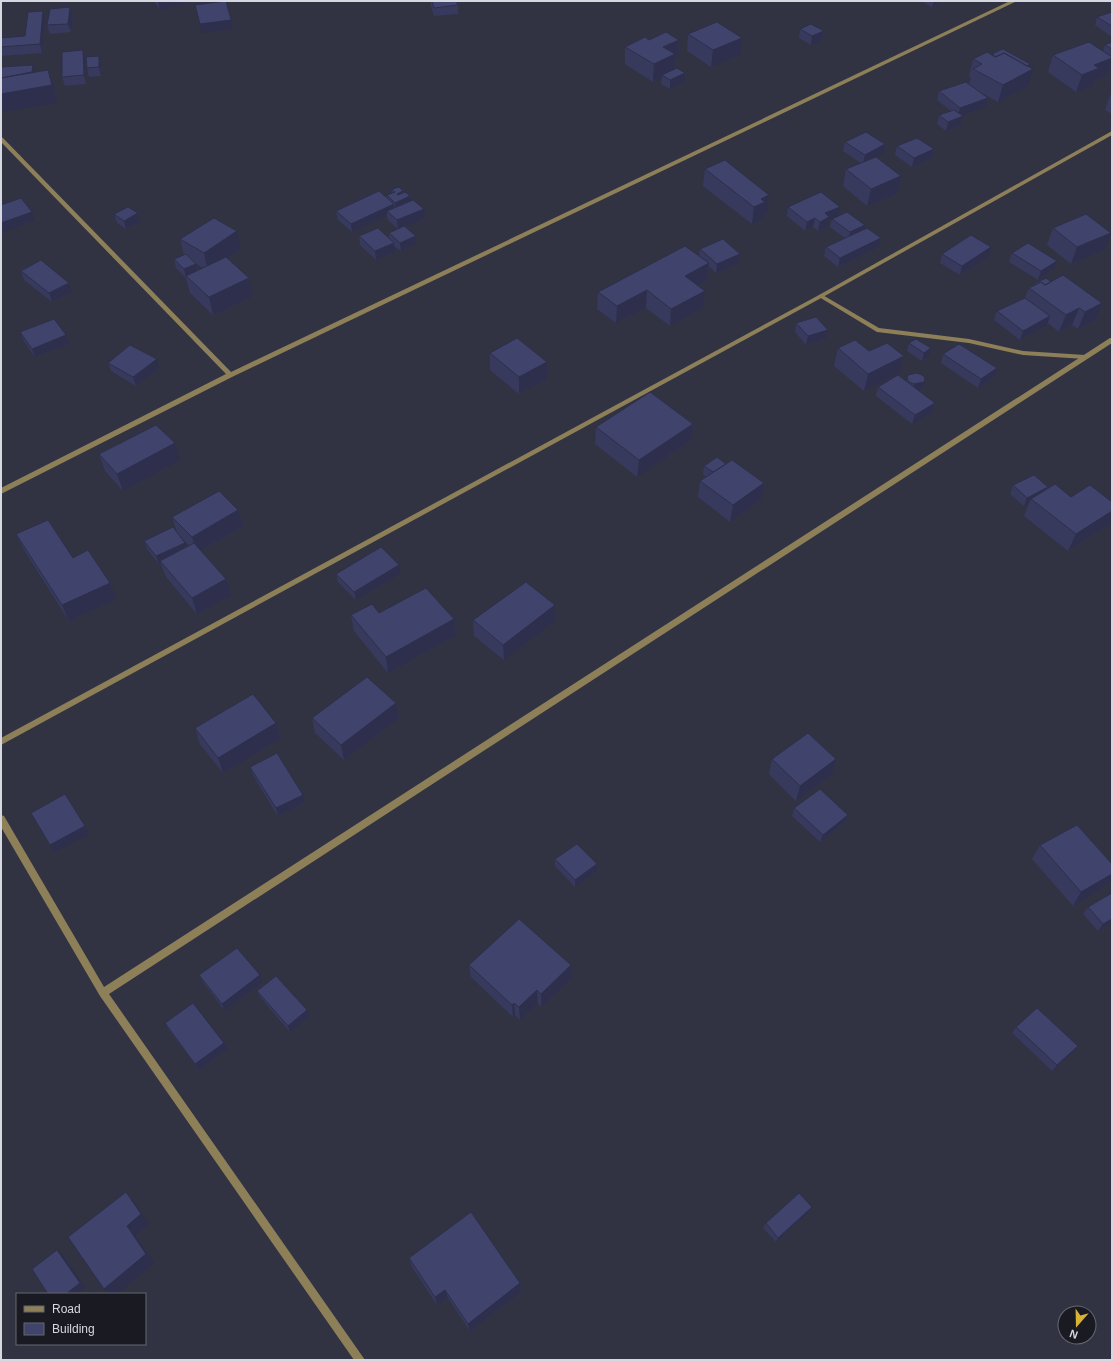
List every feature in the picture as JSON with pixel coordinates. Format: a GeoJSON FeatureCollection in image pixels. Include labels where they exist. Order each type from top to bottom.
{"type":"FeatureCollection","features":[{"type":"Feature","properties":{"kind":"street"},"geometry":{"type":"LineString","coordinates":[[1,491],[230,375],[1014,1]]}},
{"type":"Feature","properties":{"kind":"street"},"geometry":{"type":"LineString","coordinates":[[1,742],[821,296],[1112,133]]}},
{"type":"Feature","properties":{"kind":"street"},"geometry":{"type":"LineString","coordinates":[[1,139],[230,375]]}},
{"type":"Feature","properties":{"kind":"street"},"geometry":{"type":"LineString","coordinates":[[821,296],[877,330],[969,341],[1023,353],[1085,357]]}},
{"type":"Feature","properties":{"kind":"street"},"geometry":{"type":"LineString","coordinates":[[104,993],[1112,340]]}},
{"type":"Feature","properties":{"kind":"street"},"geometry":{"type":"LineString","coordinates":[[1,819],[104,993],[360,1360]]}},
{"type":"Feature","properties":{"kind":"building"},"geometry":{"type":"Polygon","coordinates":[[[226,1],[231,20],[200,24],[195,5],[226,1]]]}},
{"type":"Feature","properties":{"kind":"building"},"geometry":{"type":"Polygon","coordinates":[[[432,1],[456,1],[458,5],[434,8],[432,1]]]}},
{"type":"Feature","properties":{"kind":"building"},"geometry":{"type":"Polygon","coordinates":[[[70,7],[68,24],[47,25],[50,9],[70,7]]]}},
{"type":"Feature","properties":{"kind":"building"},"geometry":{"type":"Polygon","coordinates":[[[43,11],[40,44],[1,47],[1,38],[25,36],[28,12],[43,11]]]}},
{"type":"Feature","properties":{"kind":"building"},"geometry":{"type":"Polygon","coordinates":[[[1112,12],[1112,26],[1097,17],[1112,12]]]}},
{"type":"Feature","properties":{"kind":"building"},"geometry":{"type":"Polygon","coordinates":[[[717,22],[742,38],[713,50],[688,34],[717,22]]]}},
{"type":"Feature","properties":{"kind":"building"},"geometry":{"type":"Polygon","coordinates":[[[811,24],[824,31],[812,36],[800,29],[811,24]]]}},
{"type":"Feature","properties":{"kind":"building"},"geometry":{"type":"Polygon","coordinates":[[[666,32],[679,40],[663,47],[675,54],[654,64],[625,47],[645,37],[649,40],[666,32]]]}},
{"type":"Feature","properties":{"kind":"building"},"geometry":{"type":"Polygon","coordinates":[[[1089,42],[1112,58],[1094,65],[1099,68],[1082,75],[1053,55],[1089,42]]]}},
{"type":"Feature","properties":{"kind":"building"},"geometry":{"type":"Polygon","coordinates":[[[1112,42],[1112,49],[1105,45],[1112,42]]]}},
{"type":"Feature","properties":{"kind":"building"},"geometry":{"type":"Polygon","coordinates":[[[1003,49],[1030,64],[1027,66],[1004,53],[996,57],[992,54],[1003,49]]]}},
{"type":"Feature","properties":{"kind":"building"},"geometry":{"type":"Polygon","coordinates":[[[83,50],[84,75],[62,77],[62,52],[83,50]]]}},
{"type":"Feature","properties":{"kind":"building"},"geometry":{"type":"Polygon","coordinates":[[[987,52],[995,57],[1004,53],[1033,69],[1003,85],[973,69],[982,64],[973,59],[987,52]]]}},
{"type":"Feature","properties":{"kind":"building"},"geometry":{"type":"Polygon","coordinates":[[[99,56],[99,67],[87,68],[86,57],[99,56]]]}},
{"type":"Feature","properties":{"kind":"building"},"geometry":{"type":"Polygon","coordinates":[[[33,65],[32,72],[1,78],[1,67],[33,65]]]}},
{"type":"Feature","properties":{"kind":"building"},"geometry":{"type":"Polygon","coordinates":[[[677,68],[685,73],[670,80],[662,75],[677,68]]]}},
{"type":"Feature","properties":{"kind":"building"},"geometry":{"type":"Polygon","coordinates":[[[48,70],[52,85],[1,94],[1,78],[48,70]]]}},
{"type":"Feature","properties":{"kind":"building"},"geometry":{"type":"Polygon","coordinates":[[[966,82],[988,98],[960,108],[939,91],[966,82]]]}},
{"type":"Feature","properties":{"kind":"building"},"geometry":{"type":"Polygon","coordinates":[[[954,110],[963,116],[948,122],[939,115],[954,110]]]}},
{"type":"Feature","properties":{"kind":"building"},"geometry":{"type":"Polygon","coordinates":[[[866,132],[885,144],[865,155],[845,142],[866,132]]]}},
{"type":"Feature","properties":{"kind":"building"},"geometry":{"type":"Polygon","coordinates":[[[917,138],[934,149],[914,158],[897,146],[917,138]]]}},
{"type":"Feature","properties":{"kind":"building"},"geometry":{"type":"Polygon","coordinates":[[[876,157],[901,176],[871,189],[846,169],[876,157]]]}},
{"type":"Feature","properties":{"kind":"building"},"geometry":{"type":"Polygon","coordinates":[[[725,160],[769,195],[761,199],[765,202],[754,207],[705,169],[725,160]]]}},
{"type":"Feature","properties":{"kind":"building"},"geometry":{"type":"Polygon","coordinates":[[[399,187],[403,191],[397,194],[398,195],[405,192],[410,196],[395,203],[387,195],[395,192],[392,189],[399,187]]]}},
{"type":"Feature","properties":{"kind":"building"},"geometry":{"type":"Polygon","coordinates":[[[379,191],[394,204],[351,224],[336,211],[379,191]]]}},
{"type":"Feature","properties":{"kind":"building"},"geometry":{"type":"Polygon","coordinates":[[[821,192],[840,207],[825,213],[829,217],[820,222],[815,218],[807,222],[788,207],[821,192]]]}},
{"type":"Feature","properties":{"kind":"building"},"geometry":{"type":"Polygon","coordinates":[[[21,198],[32,212],[1,223],[1,205],[21,198]]]}},
{"type":"Feature","properties":{"kind":"building"},"geometry":{"type":"Polygon","coordinates":[[[413,200],[424,209],[397,220],[387,211],[413,200]]]}},
{"type":"Feature","properties":{"kind":"building"},"geometry":{"type":"Polygon","coordinates":[[[128,207],[138,213],[124,221],[114,214],[128,207]]]}},
{"type":"Feature","properties":{"kind":"building"},"geometry":{"type":"Polygon","coordinates":[[[847,212],[865,225],[850,232],[832,219],[847,212]]]}},
{"type":"Feature","properties":{"kind":"building"},"geometry":{"type":"Polygon","coordinates":[[[1086,214],[1111,233],[1077,247],[1053,228],[1086,214]]]}},
{"type":"Feature","properties":{"kind":"building"},"geometry":{"type":"Polygon","coordinates":[[[214,218],[237,231],[204,253],[180,239],[214,218]]]}},
{"type":"Feature","properties":{"kind":"building"},"geometry":{"type":"Polygon","coordinates":[[[404,226],[416,236],[400,243],[389,233],[404,226]]]}},
{"type":"Feature","properties":{"kind":"building"},"geometry":{"type":"Polygon","coordinates":[[[378,228],[394,243],[375,251],[359,236],[378,228]]]}},
{"type":"Feature","properties":{"kind":"building"},"geometry":{"type":"Polygon","coordinates":[[[867,228],[881,238],[840,258],[826,247],[867,228]]]}},
{"type":"Feature","properties":{"kind":"building"},"geometry":{"type":"Polygon","coordinates":[[[971,235],[991,247],[962,266],[942,254],[971,235]]]}},
{"type":"Feature","properties":{"kind":"building"},"geometry":{"type":"Polygon","coordinates":[[[723,239],[740,254],[717,264],[700,249],[723,239]]]}},
{"type":"Feature","properties":{"kind":"building"},"geometry":{"type":"Polygon","coordinates":[[[1028,243],[1057,261],[1041,271],[1012,253],[1028,243]]]}},
{"type":"Feature","properties":{"kind":"building"},"geometry":{"type":"Polygon","coordinates":[[[685,246],[709,263],[685,276],[705,291],[671,309],[647,290],[617,306],[598,292],[685,246]]]}},
{"type":"Feature","properties":{"kind":"building"},"geometry":{"type":"Polygon","coordinates":[[[186,254],[196,264],[184,269],[174,259],[186,254]]]}},
{"type":"Feature","properties":{"kind":"building"},"geometry":{"type":"Polygon","coordinates":[[[226,257],[249,278],[209,297],[186,276],[226,257]]]}},
{"type":"Feature","properties":{"kind":"building"},"geometry":{"type":"Polygon","coordinates":[[[41,260],[69,283],[49,293],[21,271],[41,260]]]}},
{"type":"Feature","properties":{"kind":"building"},"geometry":{"type":"Polygon","coordinates":[[[1063,275],[1102,303],[1085,312],[1079,308],[1066,315],[1029,288],[1041,282],[1045,285],[1063,275]]]}},
{"type":"Feature","properties":{"kind":"building"},"geometry":{"type":"Polygon","coordinates":[[[1046,278],[1051,282],[1045,285],[1041,282],[1034,285],[1033,284],[1046,278]]]}},
{"type":"Feature","properties":{"kind":"building"},"geometry":{"type":"Polygon","coordinates":[[[1025,298],[1050,316],[1023,331],[997,311],[1025,298]]]}},
{"type":"Feature","properties":{"kind":"building"},"geometry":{"type":"Polygon","coordinates":[[[816,317],[828,330],[808,336],[796,323],[816,317]]]}},
{"type":"Feature","properties":{"kind":"building"},"geometry":{"type":"Polygon","coordinates":[[[54,319],[66,335],[32,349],[20,332],[54,319]]]}},
{"type":"Feature","properties":{"kind":"building"},"geometry":{"type":"Polygon","coordinates":[[[517,338],[547,362],[519,377],[490,353],[517,338]]]}},
{"type":"Feature","properties":{"kind":"building"},"geometry":{"type":"Polygon","coordinates":[[[916,339],[931,348],[924,353],[909,343],[916,339]]]}},
{"type":"Feature","properties":{"kind":"building"},"geometry":{"type":"Polygon","coordinates":[[[855,340],[869,351],[887,343],[904,356],[868,374],[838,348],[855,340]]]}},
{"type":"Feature","properties":{"kind":"building"},"geometry":{"type":"Polygon","coordinates":[[[959,344],[997,368],[981,379],[943,354],[959,344]]]}},
{"type":"Feature","properties":{"kind":"building"},"geometry":{"type":"Polygon","coordinates":[[[130,345],[157,359],[133,377],[108,363],[130,345]]]}},
{"type":"Feature","properties":{"kind":"building"},"geometry":{"type":"Polygon","coordinates":[[[917,373],[925,378],[924,382],[914,384],[909,382],[907,378],[908,375],[917,373]]]}},
{"type":"Feature","properties":{"kind":"building"},"geometry":{"type":"Polygon","coordinates":[[[898,375],[935,403],[915,415],[878,387],[898,375]]]}},
{"type":"Feature","properties":{"kind":"building"},"geometry":{"type":"Polygon","coordinates":[[[650,392],[693,424],[639,460],[596,427],[650,392]]]}},
{"type":"Feature","properties":{"kind":"building"},"geometry":{"type":"Polygon","coordinates":[[[156,425],[175,443],[117,474],[99,454],[156,425]]]}},
{"type":"Feature","properties":{"kind":"building"},"geometry":{"type":"Polygon","coordinates":[[[717,457],[726,464],[713,472],[704,466],[717,457]]]}},
{"type":"Feature","properties":{"kind":"building"},"geometry":{"type":"Polygon","coordinates":[[[732,460],[764,483],[733,505],[700,481],[732,460]]]}},
{"type":"Feature","properties":{"kind":"building"},"geometry":{"type":"Polygon","coordinates":[[[1034,475],[1048,487],[1027,498],[1013,485],[1034,475]]]}},
{"type":"Feature","properties":{"kind":"building"},"geometry":{"type":"Polygon","coordinates":[[[1055,484],[1071,497],[1090,485],[1112,502],[1112,511],[1076,534],[1031,499],[1055,484]]]}},
{"type":"Feature","properties":{"kind":"building"},"geometry":{"type":"Polygon","coordinates":[[[219,491],[238,510],[192,537],[172,517],[219,491]]]}},
{"type":"Feature","properties":{"kind":"building"},"geometry":{"type":"Polygon","coordinates":[[[48,520],[73,558],[88,550],[110,583],[62,605],[16,534],[48,520]]]}},
{"type":"Feature","properties":{"kind":"building"},"geometry":{"type":"Polygon","coordinates":[[[173,527],[185,543],[156,556],[144,541],[173,527]]]}},
{"type":"Feature","properties":{"kind":"building"},"geometry":{"type":"Polygon","coordinates":[[[194,543],[226,579],[192,598],[160,561],[194,543]]]}},
{"type":"Feature","properties":{"kind":"building"},"geometry":{"type":"Polygon","coordinates":[[[381,547],[399,565],[354,592],[336,574],[381,547]]]}},
{"type":"Feature","properties":{"kind":"building"},"geometry":{"type":"Polygon","coordinates":[[[526,582],[555,605],[503,645],[473,620],[526,582]]]}},
{"type":"Feature","properties":{"kind":"building"},"geometry":{"type":"Polygon","coordinates":[[[426,588],[454,619],[386,657],[351,615],[372,604],[379,613],[426,588]]]}},
{"type":"Feature","properties":{"kind":"building"},"geometry":{"type":"Polygon","coordinates":[[[367,677],[396,703],[341,745],[312,718],[367,677]]]}},
{"type":"Feature","properties":{"kind":"building"},"geometry":{"type":"Polygon","coordinates":[[[253,694],[276,723],[218,758],[195,728],[253,694]]]}},
{"type":"Feature","properties":{"kind":"building"},"geometry":{"type":"Polygon","coordinates":[[[808,733],[836,759],[800,786],[772,759],[808,733]]]}},
{"type":"Feature","properties":{"kind":"building"},"geometry":{"type":"Polygon","coordinates":[[[277,753],[303,795],[276,808],[250,767],[277,753]]]}},
{"type":"Feature","properties":{"kind":"building"},"geometry":{"type":"Polygon","coordinates":[[[820,789],[848,815],[823,835],[794,808],[820,789]]]}},
{"type":"Feature","properties":{"kind":"building"},"geometry":{"type":"Polygon","coordinates":[[[65,794],[85,826],[50,845],[31,813],[65,794]]]}},
{"type":"Feature","properties":{"kind":"building"},"geometry":{"type":"Polygon","coordinates":[[[1077,825],[1112,864],[1112,874],[1081,892],[1040,845],[1077,825]]]}},
{"type":"Feature","properties":{"kind":"building"},"geometry":{"type":"Polygon","coordinates":[[[577,844],[597,864],[575,880],[555,859],[577,844]]]}},
{"type":"Feature","properties":{"kind":"building"},"geometry":{"type":"Polygon","coordinates":[[[1112,893],[1112,919],[1103,924],[1088,907],[1112,893]]]}},
{"type":"Feature","properties":{"kind":"building"},"geometry":{"type":"Polygon","coordinates":[[[519,919],[571,965],[541,994],[537,990],[519,1007],[514,1003],[512,1005],[469,965],[519,919]]]}},
{"type":"Feature","properties":{"kind":"building"},"geometry":{"type":"Polygon","coordinates":[[[237,948],[260,975],[222,1004],[199,975],[237,948]]]}},
{"type":"Feature","properties":{"kind":"building"},"geometry":{"type":"Polygon","coordinates":[[[276,976],[307,1010],[288,1026],[257,991],[276,976]]]}},
{"type":"Feature","properties":{"kind":"building"},"geometry":{"type":"Polygon","coordinates":[[[193,1003],[224,1043],[195,1064],[165,1023],[193,1003]]]}},
{"type":"Feature","properties":{"kind":"building"},"geometry":{"type":"Polygon","coordinates":[[[1037,1008],[1078,1046],[1057,1065],[1016,1027],[1037,1008]]]}},
{"type":"Feature","properties":{"kind":"building"},"geometry":{"type":"Polygon","coordinates":[[[126,1192],[141,1214],[127,1226],[146,1254],[104,1289],[68,1237],[126,1192]]]}},
{"type":"Feature","properties":{"kind":"building"},"geometry":{"type":"Polygon","coordinates":[[[799,1193],[812,1207],[778,1238],[766,1223],[799,1193]]]}},
{"type":"Feature","properties":{"kind":"building"},"geometry":{"type":"Polygon","coordinates":[[[471,1212],[520,1283],[468,1324],[445,1290],[435,1297],[409,1258],[471,1212]]]}},
{"type":"Feature","properties":{"kind":"building"},"geometry":{"type":"Polygon","coordinates":[[[57,1250],[80,1283],[67,1293],[47,1293],[32,1269],[57,1250]]]}}]}
